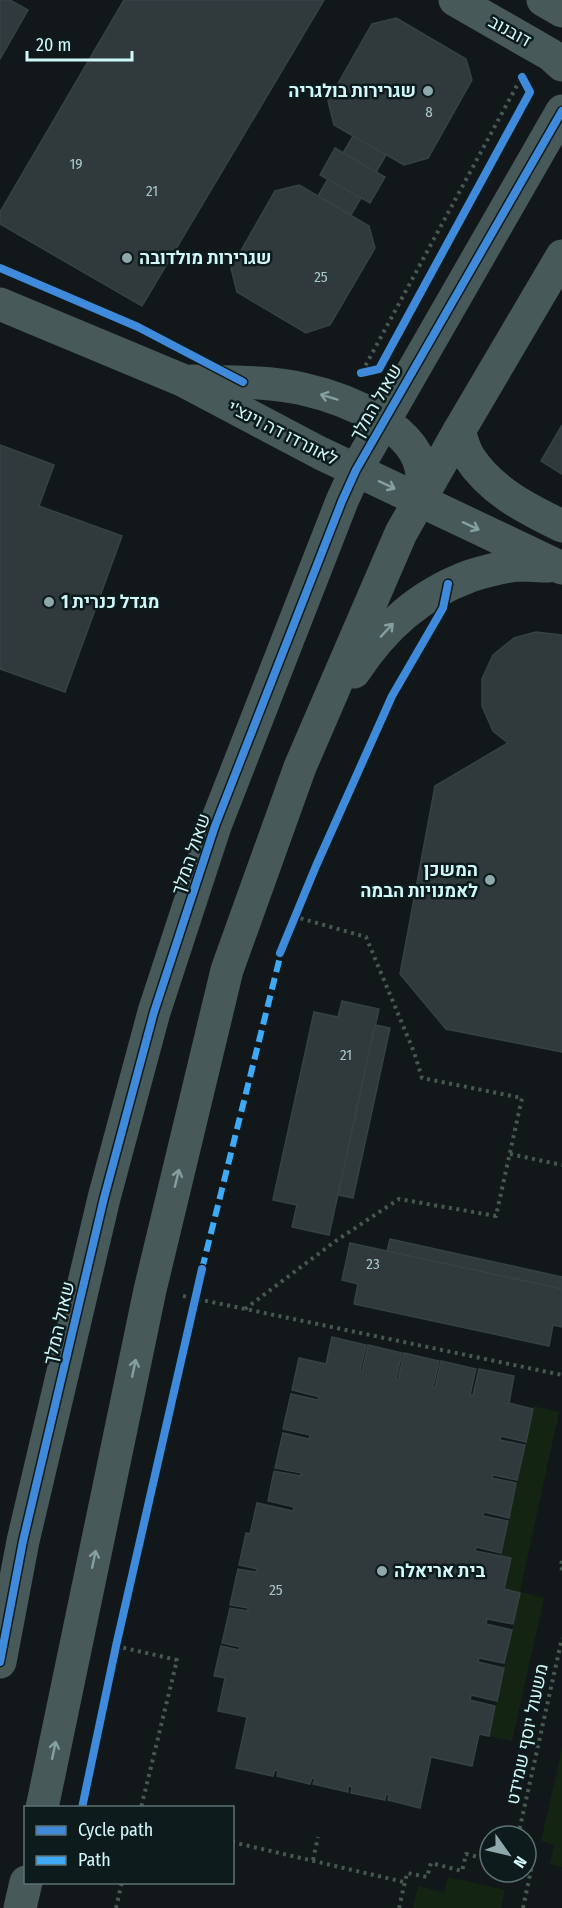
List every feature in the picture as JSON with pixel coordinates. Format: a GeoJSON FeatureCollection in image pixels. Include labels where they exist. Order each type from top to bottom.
{"type":"FeatureCollection","features":[{"type":"Feature","properties":{"kind":"street","name":"דובנוב"},"geometry":{"type":"LineString","coordinates":[[455,0],[551,55],[562,65]]}},
{"type":"Feature","properties":{"kind":"street"},"geometry":{"type":"LineString","coordinates":[[543,0],[562,10]]}},
{"type":"Feature","properties":{"kind":"street","name":"שאול המלך"},"geometry":{"type":"LineString","coordinates":[[0,1662],[23,1541],[104,1198],[153,1012],[215,826],[356,470],[382,421],[562,111]]}},
{"type":"Feature","properties":{"kind":"street"},"geometry":{"type":"LineString","coordinates":[[42,1806],[150,1290],[227,970],[300,767],[401,533],[562,256]]}},
{"type":"Feature","properties":{"kind":"street","name":"לאונרדו דה וינצ'י"},"geometry":{"type":"LineString","coordinates":[[0,304],[182,380],[356,470],[561,568]]}},
{"type":"Feature","properties":{"kind":"street"},"geometry":{"type":"LineString","coordinates":[[182,380],[243,382],[301,388],[345,402],[382,421],[401,434],[412,448],[420,465],[422,477],[419,500]]}},
{"type":"Feature","properties":{"kind":"street"},"geometry":{"type":"LineString","coordinates":[[459,431],[468,455],[485,479],[532,511],[562,526]]}},
{"type":"Feature","properties":{"kind":"street"},"geometry":{"type":"LineString","coordinates":[[300,767],[363,658],[398,619],[440,589],[489,570],[520,565],[561,568]]}},
{"type":"Feature","properties":{"kind":"street"},"geometry":{"type":"LineString","coordinates":[[20,1908],[26,1884]]}},
{"type":"Feature","properties":{"kind":"path"},"geometry":{"type":"LineString","coordinates":[[244,1309],[337,1240],[399,1199],[496,1216],[522,1098],[422,1078],[414,1052],[366,937],[296,917]]}},
{"type":"Feature","properties":{"kind":"path"},"geometry":{"type":"LineString","coordinates":[[510,1155],[562,1165]]}},
{"type":"Feature","properties":{"kind":"path"},"geometry":{"type":"LineString","coordinates":[[192,1310],[197,1289]]}},
{"type":"Feature","properties":{"kind":"path"},"geometry":{"type":"LineString","coordinates":[[150,1290],[562,1375]]}},
{"type":"Feature","properties":{"kind":"path"},"geometry":{"type":"LineString","coordinates":[[562,1561],[560,1568],[562,1569]]}},
{"type":"Feature","properties":{"kind":"path"},"geometry":{"type":"LineString","coordinates":[[113,1657],[118,1634]]}},
{"type":"Feature","properties":{"kind":"path"},"geometry":{"type":"LineString","coordinates":[[116,1646],[177,1660],[141,1806]]}},
{"type":"Feature","properties":{"kind":"path"},"geometry":{"type":"LineString","coordinates":[[313,1860],[318,1837]]}},
{"type":"Feature","properties":{"kind":"path"},"geometry":{"type":"LineString","coordinates":[[234,1842],[404,1882]]}},
{"type":"Feature","properties":{"kind":"path"},"geometry":{"type":"LineString","coordinates":[[399,1908],[407,1873],[428,1877],[431,1863],[462,1871],[466,1854],[478,1857]]}},
{"type":"Feature","properties":{"kind":"path"},"geometry":{"type":"LineString","coordinates":[[116,1908],[122,1884]]}},
{"type":"Feature","properties":{"kind":"path"},"geometry":{"type":"LineString","coordinates":[[523,1908],[528,1884]]}},
{"type":"Feature","properties":{"kind":"green space"},"geometry":{"type":"Polygon","coordinates":[[[533,1406],[559,1412],[520,1592],[544,1598],[512,1741],[489,1736],[520,1593],[504,1589],[511,1558],[501,1556],[533,1406]]]}},
{"type":"Feature","properties":{"kind":"green space"},"geometry":{"type":"Polygon","coordinates":[[[562,1749],[562,1867],[550,1864],[554,1845],[541,1841],[562,1749]]]}},
{"type":"Feature","properties":{"kind":"green space"},"geometry":{"type":"Polygon","coordinates":[[[448,1877],[505,1890],[501,1908],[413,1908],[418,1886],[444,1892],[448,1877]]]}},
{"type":"Feature","properties":{"kind":"building"},"geometry":{"type":"Polygon","coordinates":[[[0,0],[10,0],[28,10],[0,59],[0,0]]]}},
{"type":"Feature","properties":{"kind":"building"},"geometry":{"type":"Polygon","coordinates":[[[124,0],[324,0],[142,306],[0,224],[0,212],[124,0]]]}},
{"type":"Feature","properties":{"kind":"building"},"geometry":{"type":"Polygon","coordinates":[[[396,18],[466,59],[472,80],[428,158],[404,165],[334,125],[328,101],[372,24],[396,18]]]}},
{"type":"Feature","properties":{"kind":"building"},"geometry":{"type":"Polygon","coordinates":[[[353,136],[386,155],[351,215],[318,196],[353,136]]]}},
{"type":"Feature","properties":{"kind":"building"},"geometry":{"type":"Polygon","coordinates":[[[335,148],[385,177],[370,203],[320,175],[335,148]]]}},
{"type":"Feature","properties":{"kind":"building"},"geometry":{"type":"Polygon","coordinates":[[[299,185],[369,226],[375,248],[330,325],[306,333],[237,292],[231,268],[275,191],[299,185]]]}},
{"type":"Feature","properties":{"kind":"building"},"geometry":{"type":"Polygon","coordinates":[[[562,425],[562,474],[541,461],[562,425]]]}},
{"type":"Feature","properties":{"kind":"building","name":"מגדל כנרית 1"},"geometry":{"type":"Polygon","coordinates":[[[0,445],[54,465],[39,506],[122,536],[65,692],[0,669],[0,445]]]}},
{"type":"Feature","properties":{"kind":"building","name":"המשכן לאמנויות הבמה"},"geometry":{"type":"Polygon","coordinates":[[[536,632],[562,635],[562,1052],[446,1029],[400,974],[435,786],[508,743],[493,731],[482,706],[482,679],[493,655],[514,638],[536,632]]]}},
{"type":"Feature","properties":{"kind":"building"},"geometry":{"type":"Polygon","coordinates":[[[342,1001],[379,1009],[329,1235],[292,1227],[297,1205],[273,1200],[314,1012],[338,1017],[342,1001]]]}},
{"type":"Feature","properties":{"kind":"building"},"geometry":{"type":"Polygon","coordinates":[[[375,1025],[390,1028],[353,1198],[338,1195],[375,1025]]]}},
{"type":"Feature","properties":{"kind":"building"},"geometry":{"type":"Polygon","coordinates":[[[390,1239],[562,1277],[562,1289],[387,1251],[390,1239]]]}},
{"type":"Feature","properties":{"kind":"building"},"geometry":{"type":"Polygon","coordinates":[[[350,1243],[562,1289],[562,1327],[553,1325],[549,1346],[354,1304],[358,1284],[342,1280],[350,1243]]]}},
{"type":"Feature","properties":{"kind":"building","name":"בית אריאלה"},"geometry":{"type":"Polygon","coordinates":[[[332,1337],[366,1345],[360,1371],[362,1372],[368,1345],[402,1353],[396,1379],[398,1380],[404,1353],[439,1361],[433,1387],[435,1388],[441,1361],[476,1369],[470,1395],[473,1395],[479,1369],[514,1376],[509,1403],[533,1409],[526,1442],[501,1436],[500,1440],[525,1445],[517,1480],[493,1475],[492,1478],[516,1483],[509,1518],[484,1512],[483,1516],[508,1521],[501,1553],[476,1547],[475,1551],[511,1558],[504,1589],[520,1593],[513,1624],[487,1619],[486,1624],[512,1630],[504,1663],[479,1658],[478,1662],[504,1668],[497,1701],[471,1695],[470,1700],[495,1706],[489,1736],[479,1734],[472,1766],[431,1757],[420,1808],[388,1800],[389,1795],[386,1794],[385,1800],[351,1793],[352,1787],[348,1786],[348,1792],[313,1784],[315,1779],[312,1778],[310,1784],[277,1776],[278,1771],[275,1770],[273,1776],[236,1768],[247,1717],[218,1711],[225,1678],[214,1676],[221,1646],[239,1650],[240,1647],[222,1643],[230,1608],[248,1611],[248,1608],[230,1605],[238,1569],[256,1572],[257,1569],[239,1565],[246,1533],[250,1534],[257,1503],[293,1511],[294,1507],[268,1501],[274,1471],[301,1476],[301,1473],[275,1468],[283,1433],[309,1439],[310,1435],[283,1429],[291,1394],[318,1400],[319,1397],[292,1390],[299,1358],[326,1364],[332,1337]]]}},
{"type":"Feature","properties":{"kind":"marked path"},"geometry":{"type":"LineString","coordinates":[[202,1269],[282,949]]}},
{"type":"Feature","properties":{"kind":"cycle path"},"geometry":{"type":"LineString","coordinates":[[361,373],[379,369],[530,92],[522,77]]}},
{"type":"Feature","properties":{"kind":"cycle path"},"geometry":{"type":"LineString","coordinates":[[0,1662],[23,1541],[104,1198],[154,1012],[215,826],[356,470],[562,111]]}},
{"type":"Feature","properties":{"kind":"cycle path"},"geometry":{"type":"LineString","coordinates":[[0,268],[138,327],[243,382]]}},
{"type":"Feature","properties":{"kind":"cycle path"},"geometry":{"type":"LineString","coordinates":[[280,953],[392,696],[443,608],[448,584]]}},
{"type":"Feature","properties":{"kind":"cycle path"},"geometry":{"type":"LineString","coordinates":[[82,1806],[116,1646],[202,1269]]}},
{"type":"Feature","properties":{"kind":"place","name":"שגרירות בולגריה"},"geometry":{"type":"Point","coordinates":[428,91]}},
{"type":"Feature","properties":{"kind":"place","name":"שגרירות מולדובה"},"geometry":{"type":"Point","coordinates":[127,258]}},
{"type":"Feature","properties":{"kind":"place","name":"מגדל כנרית 1"},"geometry":{"type":"Point","coordinates":[49,602]}},
{"type":"Feature","properties":{"kind":"place","name":"המשכן לאמנויות הבמה"},"geometry":{"type":"Point","coordinates":[490,880]}},
{"type":"Feature","properties":{"kind":"place","name":"בית אריאלה"},"geometry":{"type":"Point","coordinates":[382,1571]}}]}
